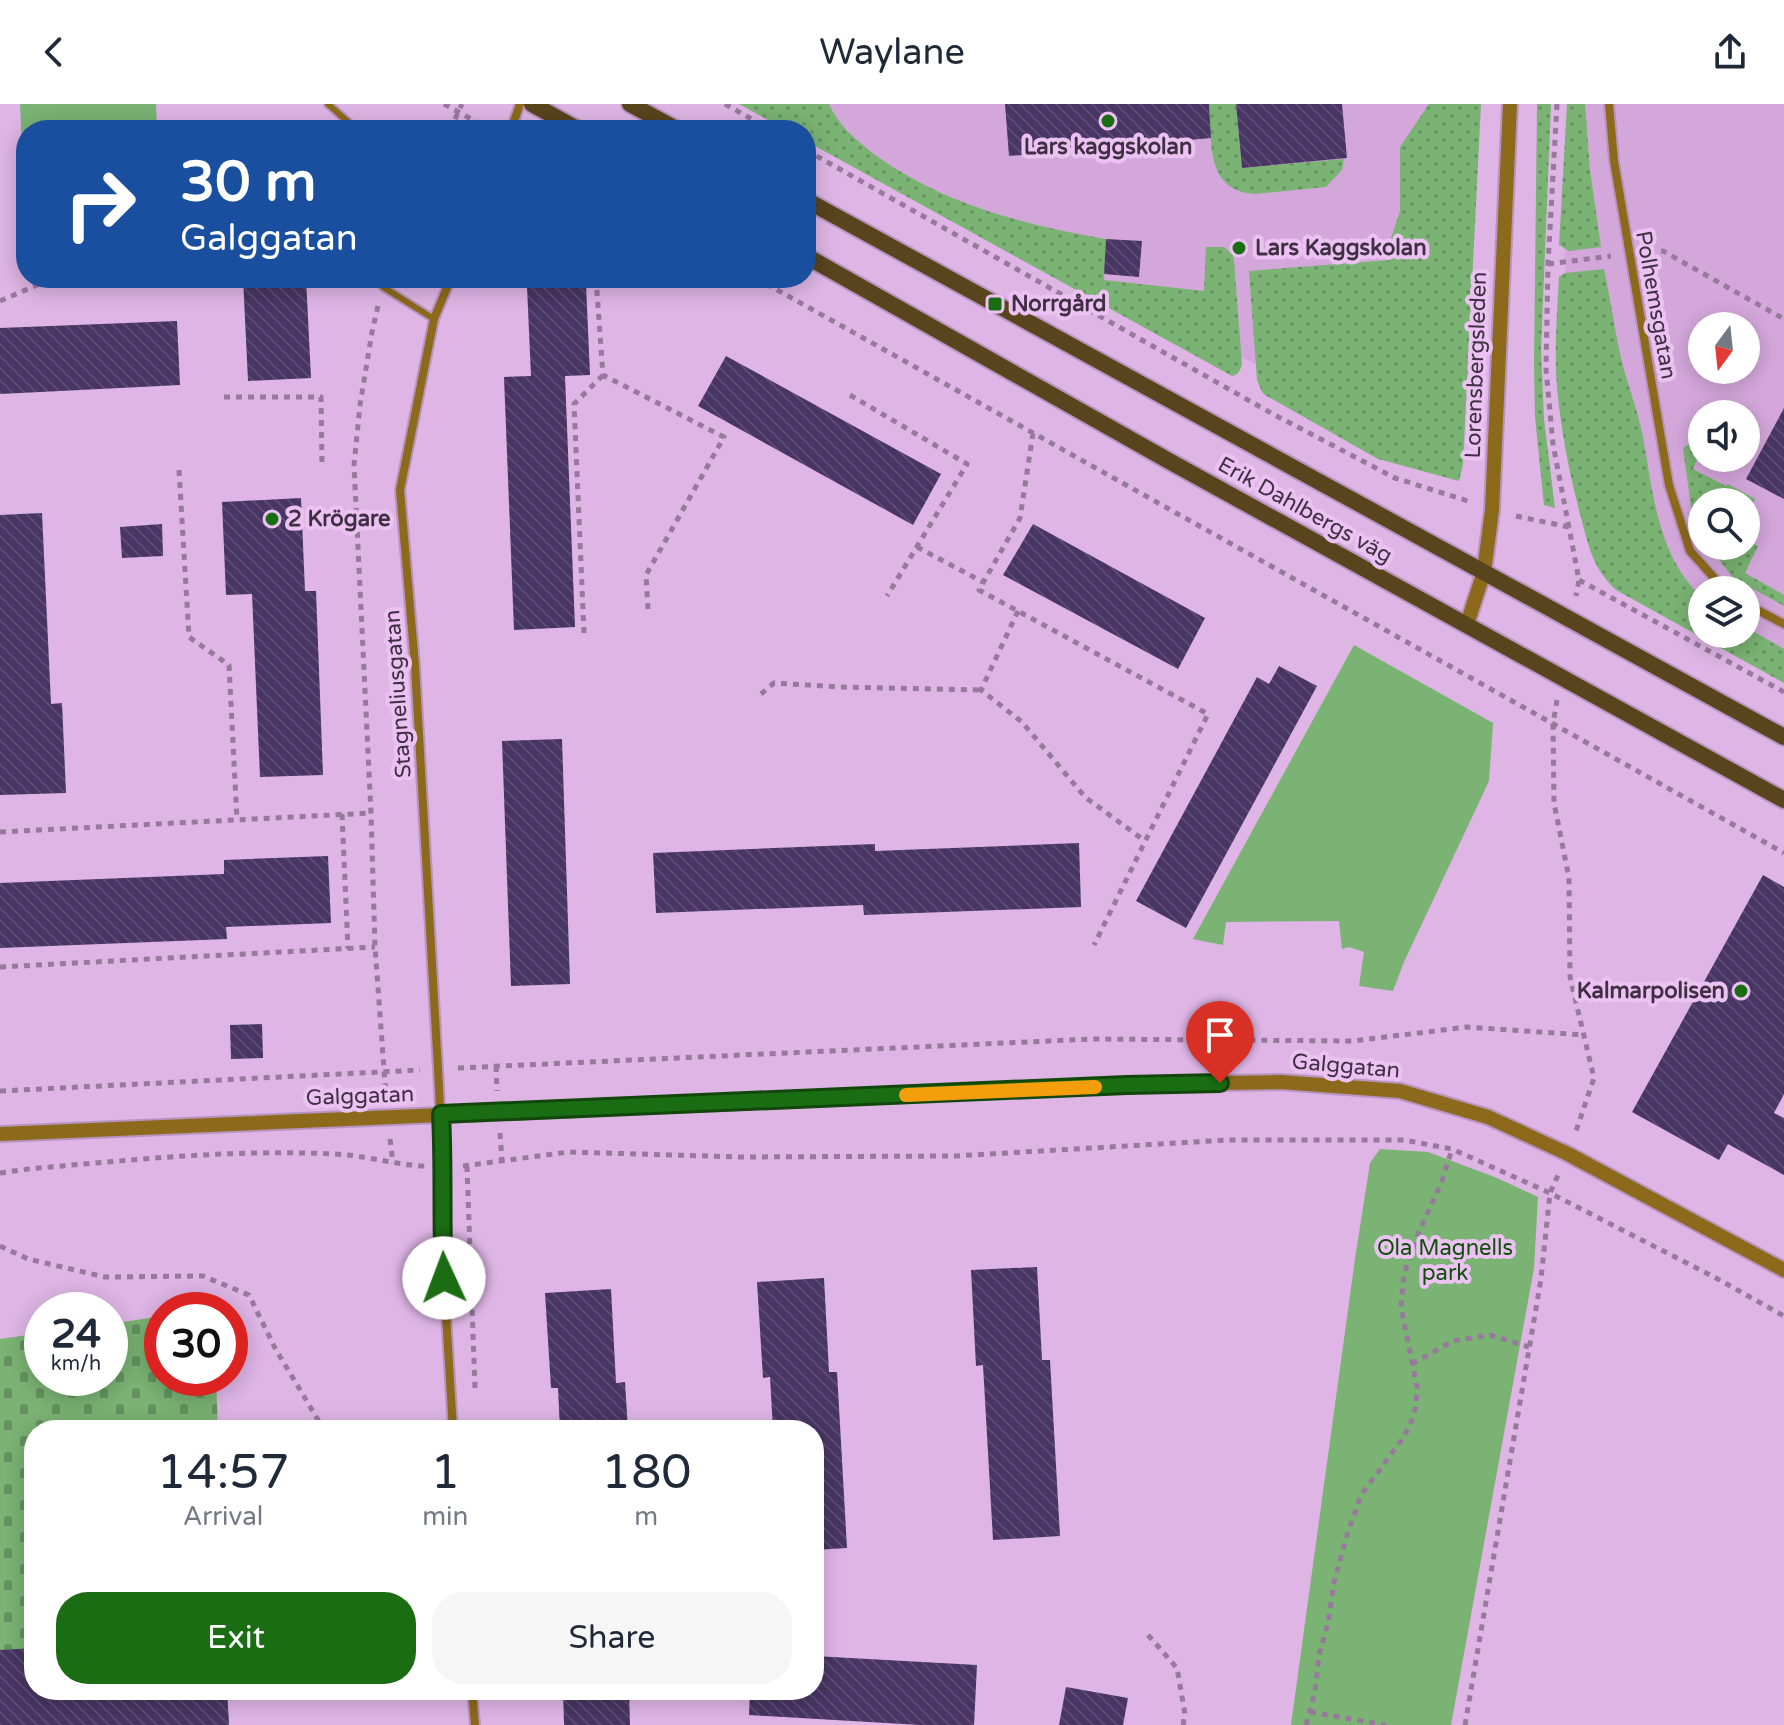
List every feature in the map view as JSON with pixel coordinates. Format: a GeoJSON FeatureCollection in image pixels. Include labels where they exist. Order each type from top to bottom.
{"type":"FeatureCollection","features":[{"type":"Feature","properties":{"kind":"main road"},"geometry":{"type":"LineString","coordinates":[[532,104],[561,120]]}},
{"type":"Feature","properties":{"kind":"main road"},"geometry":{"type":"LineString","coordinates":[[630,104],[660,120]]}},
{"type":"Feature","properties":{"kind":"main road","name":"Erik Dahlbergs väg"},"geometry":{"type":"LineString","coordinates":[[816,205],[1784,737]]}},
{"type":"Feature","properties":{"kind":"main road","name":"Erik Dahlbergs väg"},"geometry":{"type":"LineString","coordinates":[[816,262],[1169,461],[1784,800]]}},
{"type":"Feature","properties":{"kind":"street","name":"Lorensbergsleden"},"geometry":{"type":"LineString","coordinates":[[1467,624],[1484,572],[1492,510],[1510,104]]}},
{"type":"Feature","properties":{"kind":"street","name":"Polhemsgatan"},"geometry":{"type":"LineString","coordinates":[[1609,104],[1614,161],[1669,485],[1690,551],[1712,576]]}},
{"type":"Feature","properties":{"kind":"street","name":"Stagneliusgatan"},"geometry":{"type":"LineString","coordinates":[[447,288],[434,319],[400,490],[415,665],[441,1114],[442,1247],[452,1420]]}},
{"type":"Feature","properties":{"kind":"street"},"geometry":{"type":"LineString","coordinates":[[1760,611],[1784,624]]}},
{"type":"Feature","properties":{"kind":"street","name":"Galggatan"},"geometry":{"type":"LineString","coordinates":[[0,1134],[1158,1084],[1281,1082],[1400,1091],[1488,1117],[1568,1154],[1784,1270]]}},
{"type":"Feature","properties":{"kind":"street"},"geometry":{"type":"LineString","coordinates":[[473,1700],[475,1725]]}},
{"type":"Feature","properties":{"kind":"lane"},"geometry":{"type":"LineString","coordinates":[[328,104],[347,120]]}},
{"type":"Feature","properties":{"kind":"lane"},"geometry":{"type":"LineString","coordinates":[[385,288],[434,319]]}},
{"type":"Feature","properties":{"kind":"path"},"geometry":{"type":"LineString","coordinates":[[444,104],[473,120]]}},
{"type":"Feature","properties":{"kind":"path"},"geometry":{"type":"LineString","coordinates":[[454,120],[462,104]]}},
{"type":"Feature","properties":{"kind":"path"},"geometry":{"type":"LineString","coordinates":[[725,104],[753,120]]}},
{"type":"Feature","properties":{"kind":"path"},"geometry":{"type":"LineString","coordinates":[[1557,104],[1546,369],[1553,444],[1579,580],[1784,692]]}},
{"type":"Feature","properties":{"kind":"path"},"geometry":{"type":"LineString","coordinates":[[816,156],[1271,413],[1395,478],[1445,493]]}},
{"type":"Feature","properties":{"kind":"path"},"geometry":{"type":"LineString","coordinates":[[1548,264],[1663,251],[1784,319]]}},
{"type":"Feature","properties":{"kind":"path"},"geometry":{"type":"LineString","coordinates":[[0,301],[30,288]]}},
{"type":"Feature","properties":{"kind":"path"},"geometry":{"type":"LineString","coordinates":[[383,288],[360,405],[354,465],[375,947],[384,1072]]}},
{"type":"Feature","properties":{"kind":"path"},"geometry":{"type":"LineString","coordinates":[[584,633],[574,404],[603,375],[597,288]]}},
{"type":"Feature","properties":{"kind":"path"},"geometry":{"type":"LineString","coordinates":[[774,288],[1784,853]]}},
{"type":"Feature","properties":{"kind":"path"},"geometry":{"type":"LineString","coordinates":[[603,375],[724,437],[646,575],[648,609]]}},
{"type":"Feature","properties":{"kind":"path"},"geometry":{"type":"LineString","coordinates":[[850,395],[967,464],[887,596]]}},
{"type":"Feature","properties":{"kind":"path"},"geometry":{"type":"LineString","coordinates":[[224,397],[321,397],[322,465]]}},
{"type":"Feature","properties":{"kind":"path"},"geometry":{"type":"LineString","coordinates":[[1033,433],[1020,518],[979,590],[1208,714],[1094,945]]}},
{"type":"Feature","properties":{"kind":"path"},"geometry":{"type":"LineString","coordinates":[[179,470],[189,637],[229,665],[237,820]]}},
{"type":"Feature","properties":{"kind":"path"},"geometry":{"type":"LineString","coordinates":[[917,547],[983,582]]}},
{"type":"Feature","properties":{"kind":"path"},"geometry":{"type":"LineString","coordinates":[[981,690],[1018,611]]}},
{"type":"Feature","properties":{"kind":"path"},"geometry":{"type":"LineString","coordinates":[[761,694],[774,683],[981,690],[1022,722],[1085,797],[1145,841]]}},
{"type":"Feature","properties":{"kind":"path"},"geometry":{"type":"LineString","coordinates":[[1465,1725],[1541,1279],[1550,1193],[1568,1154],[1594,1078],[1570,977],[1569,878],[1554,803],[1553,724]]}},
{"type":"Feature","properties":{"kind":"path"},"geometry":{"type":"LineString","coordinates":[[0,832],[371,813]]}},
{"type":"Feature","properties":{"kind":"path"},"geometry":{"type":"LineString","coordinates":[[342,814],[348,949]]}},
{"type":"Feature","properties":{"kind":"path"},"geometry":{"type":"LineString","coordinates":[[0,967],[375,947]]}},
{"type":"Feature","properties":{"kind":"path"},"geometry":{"type":"LineString","coordinates":[[0,1091],[1092,1039],[1353,1041],[1467,1027],[1584,1035]]}},
{"type":"Feature","properties":{"kind":"path"},"geometry":{"type":"LineString","coordinates":[[0,1173],[206,1154],[337,1154],[443,1167],[569,1152],[741,1157],[955,1156],[1228,1140],[1404,1140],[1452,1149],[1550,1193],[1784,1316]]}},
{"type":"Feature","properties":{"kind":"path"},"geometry":{"type":"LineString","coordinates":[[1306,1725],[1315,1692],[1334,1582],[1361,1495],[1403,1438],[1416,1407],[1417,1387],[1401,1307],[1404,1274],[1452,1149]]}},
{"type":"Feature","properties":{"kind":"path"},"geometry":{"type":"LineString","coordinates":[[467,1166],[475,1399]]}},
{"type":"Feature","properties":{"kind":"path"},"geometry":{"type":"LineString","coordinates":[[0,1246],[28,1259],[105,1277],[203,1276],[249,1295],[275,1348],[318,1420]]}},
{"type":"Feature","properties":{"kind":"path"},"geometry":{"type":"LineString","coordinates":[[1412,1364],[1453,1341],[1490,1335],[1529,1347]]}},
{"type":"Feature","properties":{"kind":"path"},"geometry":{"type":"LineString","coordinates":[[1148,1635],[1177,1668],[1185,1714],[1183,1725]]}},
{"type":"Feature","properties":{"kind":"path"},"geometry":{"type":"LineString","coordinates":[[1310,1712],[1386,1725]]}},
{"type":"Feature","properties":{"kind":"shaded area","name":"Lars Kaggskolan"},"geometry":{"type":"Polygon","coordinates":[[[760,104],[1444,104],[1444,439],[1307,391],[816,133],[816,120],[790,120],[760,104]]]}},
{"type":"Feature","properties":{"kind":"shaded area"},"geometry":{"type":"Polygon","coordinates":[[[1570,104],[1784,104],[1784,670],[1760,647],[1760,576],[1688,576],[1688,616],[1668,605],[1566,299],[1564,224],[1570,104]]]}},
{"type":"Feature","properties":{"kind":"green space"},"geometry":{"type":"Polygon","coordinates":[[[20,104],[156,104],[157,120],[21,120],[20,104]]]}},
{"type":"Feature","properties":{"kind":"green space"},"geometry":{"type":"Polygon","coordinates":[[[739,104],[829,104],[842,125],[874,154],[928,186],[1015,219],[1106,239],[1104,280],[1204,291],[1206,247],[1224,247],[1233,255],[1234,261],[1240,370],[1232,376],[816,147],[816,120],[768,120],[739,104]]]}},
{"type":"Feature","properties":{"kind":"green space"},"geometry":{"type":"Polygon","coordinates":[[[1209,104],[1236,104],[1242,168],[1344,159],[1342,170],[1326,187],[1255,194],[1239,191],[1227,184],[1214,162],[1209,104]]]}},
{"type":"Feature","properties":{"kind":"green space"},"geometry":{"type":"Polygon","coordinates":[[[1429,104],[1481,104],[1463,464],[1459,481],[1378,459],[1265,395],[1257,380],[1249,271],[1390,260],[1391,238],[1400,211],[1400,147],[1429,104]]]}},
{"type":"Feature","properties":{"kind":"green space"},"geometry":{"type":"Polygon","coordinates":[[[1537,104],[1551,104],[1541,349],[1544,419],[1555,508],[1544,505],[1535,417],[1537,104]]]}},
{"type":"Feature","properties":{"kind":"green space"},"geometry":{"type":"Polygon","coordinates":[[[1567,104],[1585,104],[1601,247],[1569,251],[1559,245],[1567,104]]]}},
{"type":"Feature","properties":{"kind":"green space"},"geometry":{"type":"Polygon","coordinates":[[[1604,269],[1620,354],[1642,432],[1659,520],[1675,561],[1688,581],[1688,630],[1616,590],[1592,555],[1572,482],[1556,374],[1559,277],[1565,273],[1604,269]]]}},
{"type":"Feature","properties":{"kind":"green space"},"geometry":{"type":"Polygon","coordinates":[[[1688,444],[1688,472],[1699,472],[1735,488],[1688,488],[1683,448],[1688,444]]]}},
{"type":"Feature","properties":{"kind":"green space"},"geometry":{"type":"Polygon","coordinates":[[[1720,560],[1751,560],[1745,573],[1750,576],[1732,576],[1720,560]]]}},
{"type":"Feature","properties":{"kind":"green space"},"geometry":{"type":"Polygon","coordinates":[[[1760,581],[1784,595],[1784,606],[1760,593],[1760,581]]]}},
{"type":"Feature","properties":{"kind":"green space"},"geometry":{"type":"Polygon","coordinates":[[[1760,635],[1784,649],[1784,683],[1721,648],[1760,648],[1760,635]]]}},
{"type":"Feature","properties":{"kind":"green space"},"geometry":{"type":"Polygon","coordinates":[[[1354,645],[1493,723],[1489,781],[1393,991],[1359,986],[1364,952],[1349,947],[1342,949],[1339,921],[1226,922],[1223,945],[1193,939],[1354,645]]]}},
{"type":"Feature","properties":{"kind":"green space","name":"Ola Magnells park"},"geometry":{"type":"Polygon","coordinates":[[[1380,1149],[1428,1152],[1538,1197],[1534,1268],[1451,1725],[1291,1725],[1355,1259],[1370,1163],[1380,1149]]]}},
{"type":"Feature","properties":{"kind":"green space"},"geometry":{"type":"Polygon","coordinates":[[[144,1319],[144,1396],[217,1396],[218,1420],[24,1420],[24,1700],[228,1700],[229,1725],[0,1725],[0,1339],[24,1336],[24,1396],[128,1396],[128,1321],[144,1319]]]}},
{"type":"Feature","properties":{"kind":"building","name":"Lars kaggskolan"},"geometry":{"type":"Polygon","coordinates":[[[1005,104],[1209,104],[1211,138],[1009,156],[1005,104]]]}},
{"type":"Feature","properties":{"kind":"building","name":"Lars kaggskolan"},"geometry":{"type":"Polygon","coordinates":[[[1236,104],[1342,104],[1347,158],[1242,168],[1236,104]]]}},
{"type":"Feature","properties":{"kind":"building"},"geometry":{"type":"Polygon","coordinates":[[[1106,239],[1142,241],[1139,277],[1104,274],[1106,239]]]}},
{"type":"Feature","properties":{"kind":"building"},"geometry":{"type":"Polygon","coordinates":[[[243,288],[306,288],[311,378],[248,381],[243,288]]]}},
{"type":"Feature","properties":{"kind":"building"},"geometry":{"type":"Polygon","coordinates":[[[527,288],[586,288],[590,375],[565,376],[575,627],[514,630],[504,377],[531,376],[527,288]]]}},
{"type":"Feature","properties":{"kind":"building"},"geometry":{"type":"Polygon","coordinates":[[[177,321],[180,385],[0,394],[0,328],[177,321]]]}},
{"type":"Feature","properties":{"kind":"building"},"geometry":{"type":"Polygon","coordinates":[[[726,356],[941,474],[913,525],[698,406],[726,356]]]}},
{"type":"Feature","properties":{"kind":"building"},"geometry":{"type":"Polygon","coordinates":[[[1784,408],[1784,499],[1746,479],[1750,472],[1760,472],[1760,453],[1784,408]]]}},
{"type":"Feature","properties":{"kind":"building"},"geometry":{"type":"Polygon","coordinates":[[[301,498],[305,591],[316,591],[323,775],[260,777],[252,594],[226,595],[222,502],[301,498]]]}},
{"type":"Feature","properties":{"kind":"building"},"geometry":{"type":"Polygon","coordinates":[[[42,513],[51,704],[62,703],[66,793],[0,795],[0,515],[42,513]]]}},
{"type":"Feature","properties":{"kind":"building"},"geometry":{"type":"Polygon","coordinates":[[[162,524],[163,556],[122,558],[120,527],[162,524]]]}},
{"type":"Feature","properties":{"kind":"building"},"geometry":{"type":"Polygon","coordinates":[[[1033,524],[1205,618],[1178,669],[1003,575],[1033,524]]]}},
{"type":"Feature","properties":{"kind":"building"},"geometry":{"type":"Polygon","coordinates":[[[1279,666],[1317,686],[1186,928],[1136,901],[1257,677],[1269,684],[1279,666]]]}},
{"type":"Feature","properties":{"kind":"building"},"geometry":{"type":"Polygon","coordinates":[[[562,739],[570,984],[511,986],[502,741],[562,739]]]}},
{"type":"Feature","properties":{"kind":"building"},"geometry":{"type":"Polygon","coordinates":[[[1079,843],[1081,907],[864,915],[863,905],[656,913],[653,853],[875,844],[875,851],[1079,843]]]}},
{"type":"Feature","properties":{"kind":"building"},"geometry":{"type":"Polygon","coordinates":[[[328,856],[331,923],[226,927],[227,939],[0,948],[0,883],[224,874],[224,860],[328,856]]]}},
{"type":"Feature","properties":{"kind":"building","name":"Kalmarpolisen"},"geometry":{"type":"Polygon","coordinates":[[[1763,875],[1784,887],[1784,1094],[1774,1113],[1784,1118],[1784,1175],[1728,1144],[1719,1160],[1632,1112],[1763,875]]]}},
{"type":"Feature","properties":{"kind":"building"},"geometry":{"type":"Polygon","coordinates":[[[262,1024],[263,1058],[231,1059],[230,1025],[262,1024]]]}},
{"type":"Feature","properties":{"kind":"building"},"geometry":{"type":"Polygon","coordinates":[[[1037,1267],[1042,1360],[1050,1360],[1060,1536],[993,1540],[983,1365],[976,1366],[971,1270],[1037,1267]]]}},
{"type":"Feature","properties":{"kind":"building"},"geometry":{"type":"Polygon","coordinates":[[[824,1278],[829,1372],[837,1372],[847,1548],[824,1549],[824,1420],[772,1420],[770,1377],[763,1378],[757,1282],[824,1278]]]}},
{"type":"Feature","properties":{"kind":"building"},"geometry":{"type":"Polygon","coordinates":[[[611,1289],[616,1383],[625,1382],[627,1420],[560,1420],[558,1388],[551,1388],[545,1293],[611,1289]]]}},
{"type":"Feature","properties":{"kind":"building"},"geometry":{"type":"Polygon","coordinates":[[[24,1649],[24,1700],[228,1700],[229,1725],[0,1725],[0,1650],[24,1649]]]}},
{"type":"Feature","properties":{"kind":"building"},"geometry":{"type":"Polygon","coordinates":[[[824,1657],[977,1665],[974,1725],[749,1715],[750,1700],[824,1700],[824,1657]]]}},
{"type":"Feature","properties":{"kind":"building"},"geometry":{"type":"Polygon","coordinates":[[[1066,1687],[1128,1698],[1123,1725],[1059,1725],[1066,1687]]]}},
{"type":"Feature","properties":{"kind":"building"},"geometry":{"type":"Polygon","coordinates":[[[563,1700],[629,1700],[630,1725],[564,1725],[563,1700]]]}},
{"type":"Feature","properties":{"kind":"slow traffic"},"geometry":{"type":"LineString","coordinates":[[906,1095],[1095,1087]]}},
{"type":"Feature","properties":{"kind":"place","name":"Lars kaggskolan"},"geometry":{"type":"Point","coordinates":[1108,121]}},
{"type":"Feature","properties":{"kind":"place","name":"Lars Kaggskolan"},"geometry":{"type":"Point","coordinates":[1239,248]}},
{"type":"Feature","properties":{"kind":"place","name":"Norrgård"},"geometry":{"type":"Point","coordinates":[995,304]}},
{"type":"Feature","properties":{"kind":"place","name":"2 Krögare"},"geometry":{"type":"Point","coordinates":[272,519]}},
{"type":"Feature","properties":{"kind":"place","name":"Kalmarpolisen"},"geometry":{"type":"Point","coordinates":[1741,991]}},
{"type":"Feature","properties":{"kind":"route"},"geometry":{"type":"LineString","coordinates":[[444,1278],[441,1114],[1220,1083]]}}]}
